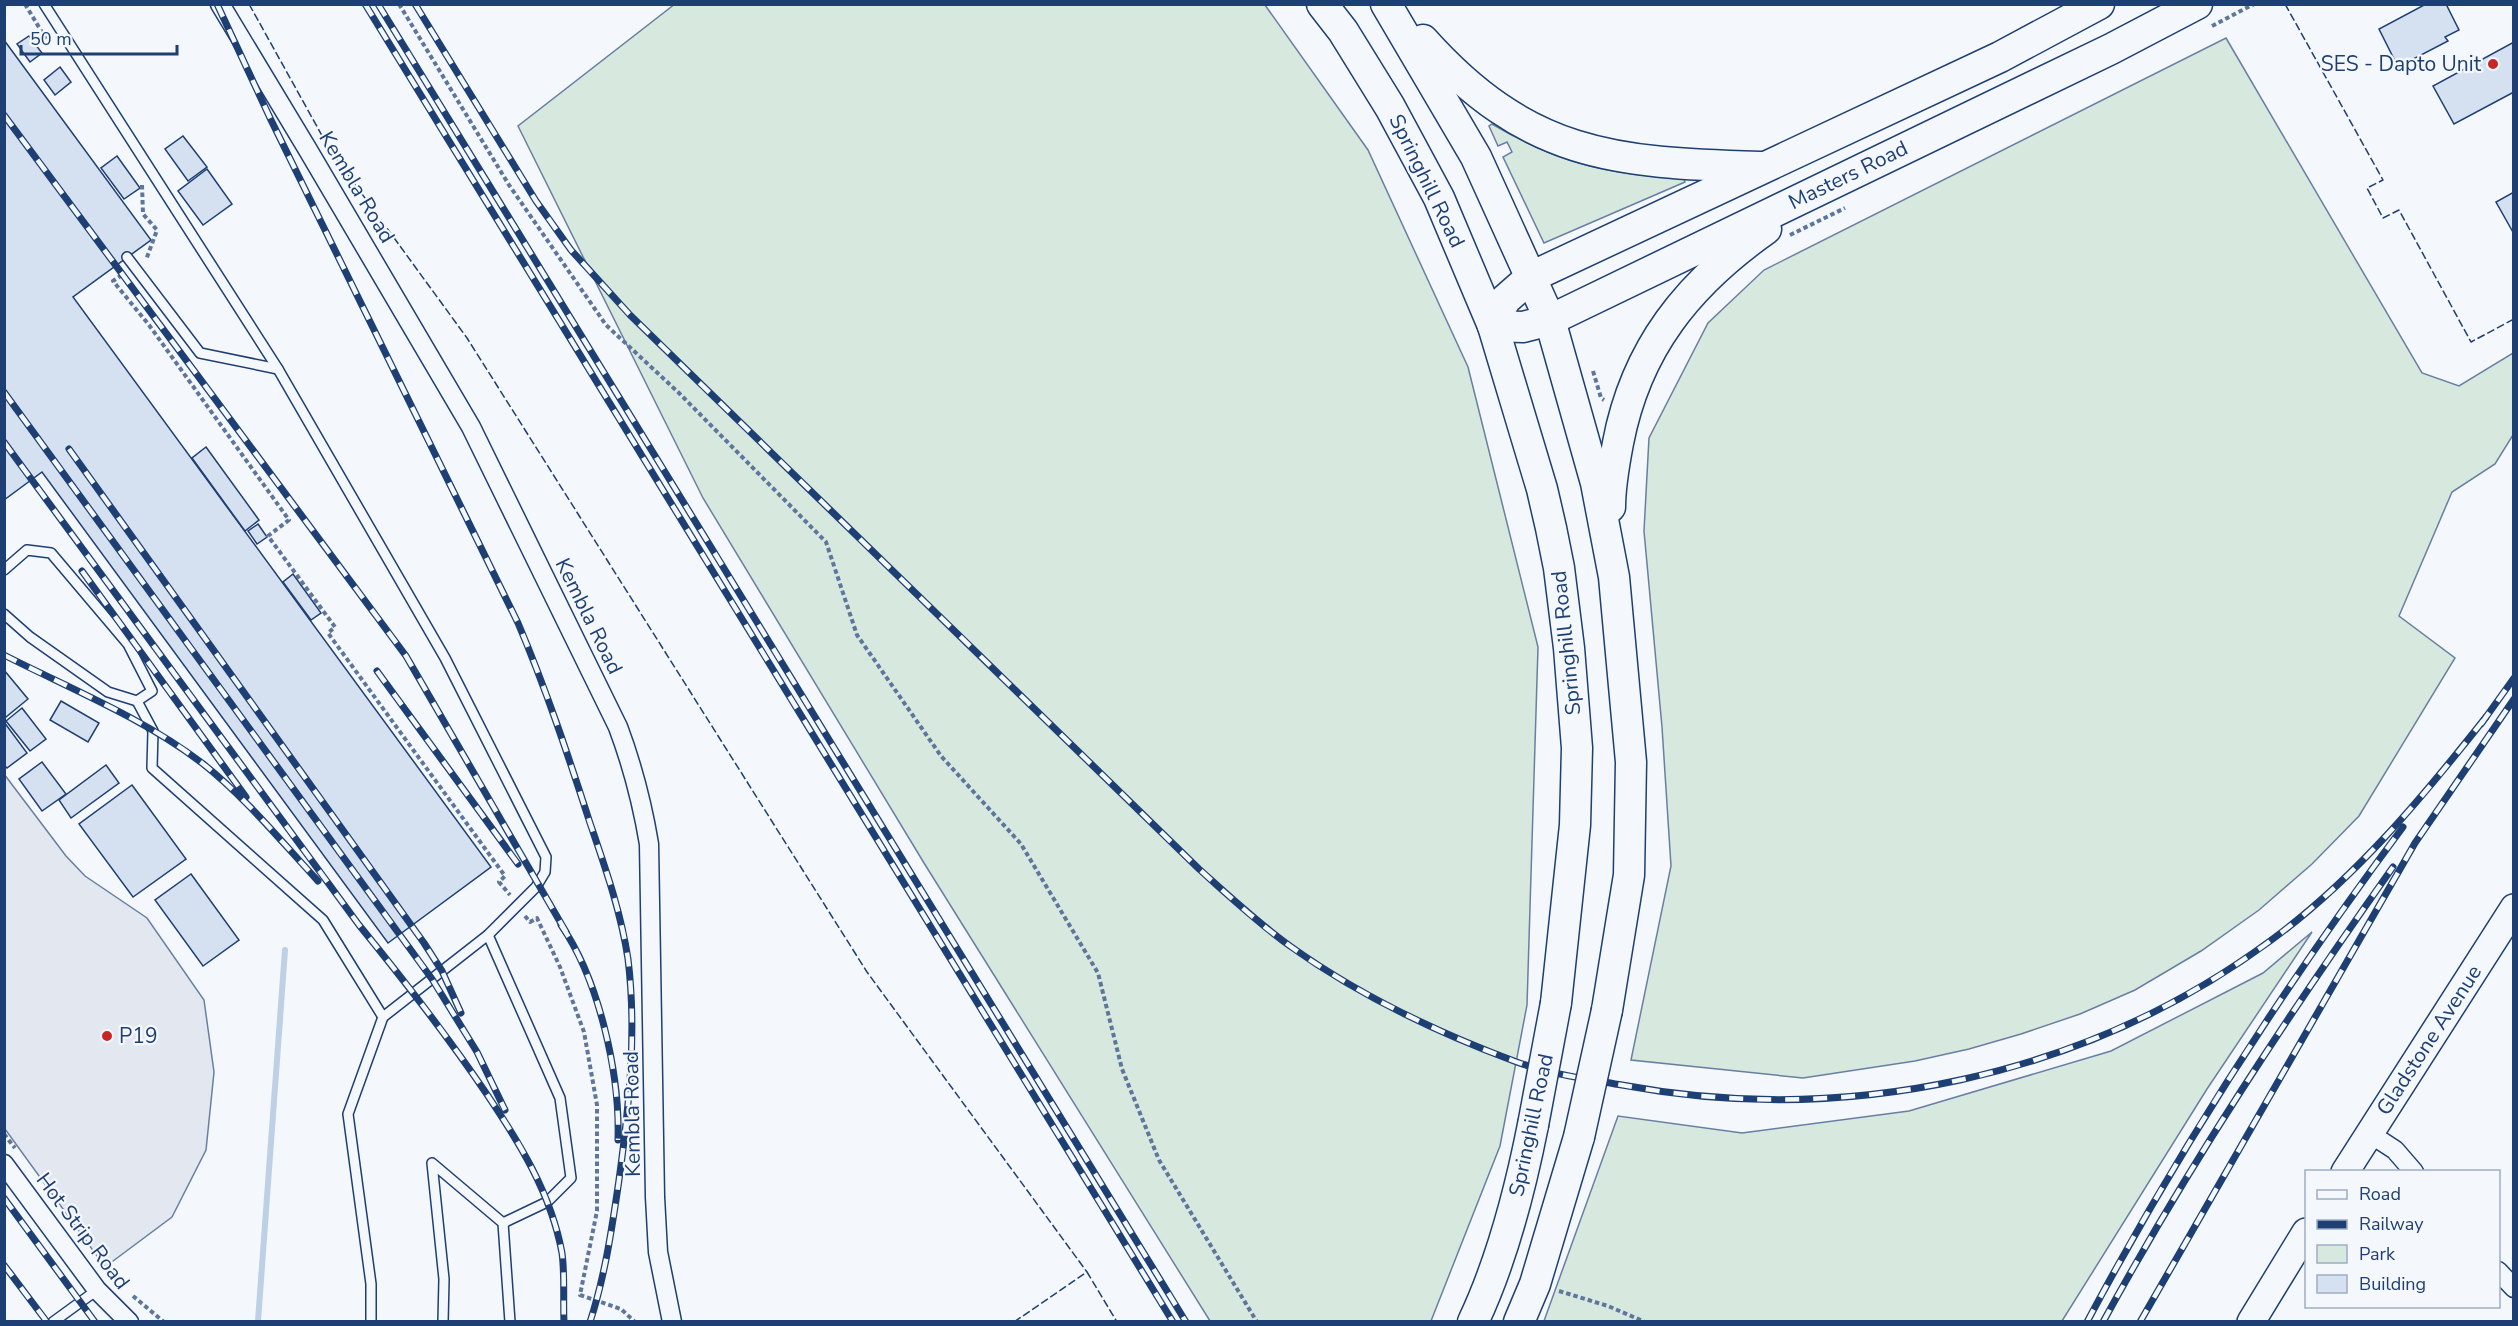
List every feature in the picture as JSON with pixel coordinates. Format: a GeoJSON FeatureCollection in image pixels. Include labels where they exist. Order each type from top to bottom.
{"type":"FeatureCollection","features":[{"type":"Feature","properties":{"kind":"main road","name":"Springhill Road"},"geometry":{"type":"LineString","coordinates":[[1322,4],[1343,31],[1419,160],[1439,198],[1493,324],[1542,489],[1559,568],[1569,648],[1577,748],[1575,825],[1556,1003],[1526,1161],[1503,1242],[1473,1322]]}},
{"type":"Feature","properties":{"kind":"main road"},"geometry":{"type":"LineString","coordinates":[[1386,4],[1476,157],[1550,320],[1596,483],[1614,577]]}},
{"type":"Feature","properties":{"kind":"main road"},"geometry":{"type":"LineString","coordinates":[[1391,4],[1436,55],[1466,84],[1494,106],[1547,136],[1624,159],[1679,165],[1769,167]]}},
{"type":"Feature","properties":{"kind":"main road","name":"Masters Road"},"geometry":{"type":"LineString","coordinates":[[2099,4],[2000,57],[1532,276],[1506,299],[1493,324],[1523,327],[1550,320],[1843,193],[2111,49],[2199,18]]}},
{"type":"Feature","properties":{"kind":"main road"},"geometry":{"type":"LineString","coordinates":[[1519,1322],[1535,1284],[1579,1137],[1607,1010],[1629,875],[1631,762],[1614,577],[1610,501],[1619,435],[1634,386],[1656,339],[1685,300],[1706,277],[1753,238],[1843,193]]}},
{"type":"Feature","properties":{"kind":"main road","name":"Gladstone Avenue"},"geometry":{"type":"LineString","coordinates":[[2346,1170],[2514,908]]}},
{"type":"Feature","properties":{"kind":"main road"},"geometry":{"type":"LineString","coordinates":[[2252,1322],[2305,1235]]}},
{"type":"Feature","properties":{"kind":"street","name":"Kembla Road"},"geometry":{"type":"LineString","coordinates":[[220,4],[465,417],[618,727],[630,759],[641,795],[649,844],[658,1252],[672,1322]]}},
{"type":"Feature","properties":{"kind":"street"},"geometry":{"type":"LineString","coordinates":[[2369,1133],[2396,1150],[2412,1170]]}},
{"type":"Feature","properties":{"kind":"street","name":"Hot Strip Road"},"geometry":{"type":"LineString","coordinates":[[4,1164],[97,1290],[129,1322]]}},
{"type":"Feature","properties":{"kind":"street"},"geometry":{"type":"LineString","coordinates":[[2500,1272],[2514,1288]]}},
{"type":"Feature","properties":{"kind":"lane"},"geometry":{"type":"LineString","coordinates":[[44,4],[278,369],[445,658],[546,857],[542,879],[488,935],[383,1017],[348,1114],[371,1284],[371,1322]]}},
{"type":"Feature","properties":{"kind":"lane"},"geometry":{"type":"LineString","coordinates":[[127,257],[200,352],[278,369]]}},
{"type":"Feature","properties":{"kind":"lane"},"geometry":{"type":"LineString","coordinates":[[4,570],[27,550],[51,554],[128,644],[152,691],[137,701]]}},
{"type":"Feature","properties":{"kind":"lane"},"geometry":{"type":"LineString","coordinates":[[4,614],[30,637],[108,692],[137,701],[153,730],[152,768],[323,920],[383,1017]]}},
{"type":"Feature","properties":{"kind":"lane"},"geometry":{"type":"LineString","coordinates":[[488,935],[560,1098],[571,1178],[547,1202],[502,1223]]}},
{"type":"Feature","properties":{"kind":"lane"},"geometry":{"type":"LineString","coordinates":[[443,1322],[444,1279],[432,1163],[502,1223],[510,1322]]}},
{"type":"Feature","properties":{"kind":"lane"},"geometry":{"type":"LineString","coordinates":[[53,1322],[97,1290]]}},
{"type":"Feature","properties":{"kind":"path"},"geometry":{"type":"LineString","coordinates":[[25,4],[51,46]]}},
{"type":"Feature","properties":{"kind":"path"},"geometry":{"type":"LineString","coordinates":[[399,4],[509,185],[606,325],[679,393],[826,542],[857,634],[941,756],[1021,844],[1098,973],[1122,1068],[1160,1160],[1257,1322]]}},
{"type":"Feature","properties":{"kind":"path"},"geometry":{"type":"LineString","coordinates":[[2199,18],[2254,4]]}},
{"type":"Feature","properties":{"kind":"path"},"geometry":{"type":"LineString","coordinates":[[141,178],[143,214],[157,230],[146,260],[113,281],[149,326],[289,520],[268,536],[335,627],[328,633],[358,677],[505,876],[499,882],[530,922],[537,918],[560,967],[585,1032],[595,1094],[597,1211],[580,1295],[621,1309],[635,1322]]}},
{"type":"Feature","properties":{"kind":"path"},"geometry":{"type":"LineString","coordinates":[[1787,237],[1843,193]]}},
{"type":"Feature","properties":{"kind":"path"},"geometry":{"type":"LineString","coordinates":[[1591,366],[1601,398],[1609,404]]}},
{"type":"Feature","properties":{"kind":"path"},"geometry":{"type":"LineString","coordinates":[[1535,1284],[1608,1306],[1645,1322]]}},
{"type":"Feature","properties":{"kind":"green space"},"geometry":{"type":"Polygon","coordinates":[[[675,4],[1265,5],[1368,150],[1468,367],[1538,647],[1527,1005],[1500,1146],[1431,1321],[1210,1321],[924,863],[703,498],[518,126],[675,4]]]}},
{"type":"Feature","properties":{"kind":"green space"},"geometry":{"type":"Polygon","coordinates":[[[2226,38],[2422,373],[2459,386],[2513,353],[2513,435],[2495,464],[2452,492],[2399,616],[2455,658],[2359,816],[2312,864],[2259,910],[2201,951],[2135,990],[2080,1014],[1969,1049],[1915,1061],[1803,1078],[1631,1060],[1671,866],[1662,727],[1644,531],[1649,438],[1708,323],[1764,270],[2226,38]]]}},
{"type":"Feature","properties":{"kind":"green space"},"geometry":{"type":"Polygon","coordinates":[[[1492,124],[1540,149],[1584,165],[1631,174],[1684,179],[1685,182],[1544,243],[1503,157],[1512,152],[1507,142],[1498,146],[1489,126],[1492,124]]]}},
{"type":"Feature","properties":{"kind":"green space"},"geometry":{"type":"Polygon","coordinates":[[[2312,932],[2207,1089],[2062,1321],[1544,1321],[1618,1116],[1742,1133],[1909,1111],[2111,1051],[2263,973],[2312,932]]]}},
{"type":"Feature","properties":{"kind":"shaded area","name":"P19"},"geometry":{"type":"Polygon","coordinates":[[[4,774],[66,856],[85,876],[147,918],[204,1000],[214,1072],[206,1150],[172,1217],[105,1267],[5,1129],[4,774]]]}},
{"type":"Feature","properties":{"kind":"building"},"geometry":{"type":"Polygon","coordinates":[[[2426,4],[2446,4],[2459,30],[2445,37],[2448,41],[2398,67],[2379,29],[2426,4]]]}},
{"type":"Feature","properties":{"kind":"building"},"geometry":{"type":"Polygon","coordinates":[[[29,36],[42,53],[30,62],[17,44],[29,36]]]}},
{"type":"Feature","properties":{"kind":"building"},"geometry":{"type":"Polygon","coordinates":[[[4,40],[151,240],[73,297],[491,867],[388,943],[42,472],[4,500],[4,40]]]}},
{"type":"Feature","properties":{"kind":"building","name":"SES - Dapto Unit"},"geometry":{"type":"Polygon","coordinates":[[[2514,42],[2514,92],[2454,124],[2433,86],[2514,42]]]}},
{"type":"Feature","properties":{"kind":"building"},"geometry":{"type":"Polygon","coordinates":[[[60,67],[71,82],[55,95],[44,80],[60,67]]]}},
{"type":"Feature","properties":{"kind":"building"},"geometry":{"type":"Polygon","coordinates":[[[183,136],[207,167],[188,181],[165,149],[183,136]]]}},
{"type":"Feature","properties":{"kind":"building"},"geometry":{"type":"Polygon","coordinates":[[[117,156],[140,188],[124,199],[101,168],[117,156]]]}},
{"type":"Feature","properties":{"kind":"building"},"geometry":{"type":"Polygon","coordinates":[[[207,169],[232,204],[203,225],[178,191],[207,169]]]}},
{"type":"Feature","properties":{"kind":"building"},"geometry":{"type":"Polygon","coordinates":[[[2514,192],[2514,234],[2496,202],[2514,192]]]}},
{"type":"Feature","properties":{"kind":"building"},"geometry":{"type":"Polygon","coordinates":[[[206,447],[259,520],[245,531],[192,458],[206,447]]]}},
{"type":"Feature","properties":{"kind":"building"},"geometry":{"type":"Polygon","coordinates":[[[258,524],[267,537],[257,544],[248,531],[258,524]]]}},
{"type":"Feature","properties":{"kind":"building"},"geometry":{"type":"Polygon","coordinates":[[[293,574],[321,613],[311,620],[283,582],[293,574]]]}},
{"type":"Feature","properties":{"kind":"building"},"geometry":{"type":"Polygon","coordinates":[[[4,670],[28,699],[6,717],[4,715],[4,670]]]}},
{"type":"Feature","properties":{"kind":"building"},"geometry":{"type":"Polygon","coordinates":[[[61,701],[99,723],[88,742],[50,720],[61,701]]]}},
{"type":"Feature","properties":{"kind":"building"},"geometry":{"type":"Polygon","coordinates":[[[22,708],[46,739],[30,751],[6,721],[22,708]]]}},
{"type":"Feature","properties":{"kind":"building"},"geometry":{"type":"Polygon","coordinates":[[[4,722],[27,753],[7,768],[4,765],[4,722]]]}},
{"type":"Feature","properties":{"kind":"building"},"geometry":{"type":"Polygon","coordinates":[[[42,762],[66,794],[42,811],[19,779],[42,762]]]}},
{"type":"Feature","properties":{"kind":"building"},"geometry":{"type":"Polygon","coordinates":[[[106,765],[119,783],[71,818],[59,800],[106,765]]]}},
{"type":"Feature","properties":{"kind":"building"},"geometry":{"type":"Polygon","coordinates":[[[132,785],[186,859],[133,897],[79,824],[132,785]]]}},
{"type":"Feature","properties":{"kind":"building"},"geometry":{"type":"Polygon","coordinates":[[[191,874],[239,940],[203,966],[155,900],[191,874]]]}},
{"type":"Feature","properties":{"kind":"waterway"},"geometry":{"type":"LineString","coordinates":[[258,1321],[285,950]]}},
{"type":"Feature","properties":{"kind":"railway"},"geometry":{"type":"LineString","coordinates":[[217,4],[271,120],[518,623],[556,722],[617,907],[625,941],[631,986],[631,1070],[614,1216],[604,1270],[590,1322]]}},
{"type":"Feature","properties":{"kind":"railway"},"geometry":{"type":"LineString","coordinates":[[365,4],[1173,1322]]}},
{"type":"Feature","properties":{"kind":"railway"},"geometry":{"type":"LineString","coordinates":[[378,4],[1186,1322]]}},
{"type":"Feature","properties":{"kind":"railway"},"geometry":{"type":"LineString","coordinates":[[415,4],[536,201],[571,250],[630,315],[1199,869],[1278,937],[1342,980],[1427,1025],[1527,1066],[1622,1085],[1707,1096],[1792,1099],[1877,1094],[1961,1080],[2043,1057],[2122,1027],[2198,988],[2270,941],[2330,892],[2386,837],[2486,717]]}},
{"type":"Feature","properties":{"kind":"railway"},"geometry":{"type":"LineString","coordinates":[[4,115],[406,656],[566,932]]}},
{"type":"Feature","properties":{"kind":"railway"},"geometry":{"type":"LineString","coordinates":[[4,392],[432,979],[477,1052],[505,1110]]}},
{"type":"Feature","properties":{"kind":"railway"},"geometry":{"type":"LineString","coordinates":[[4,442],[359,925],[440,1028],[510,1130],[542,1189],[557,1231],[563,1261],[564,1322]]}},
{"type":"Feature","properties":{"kind":"railway"},"geometry":{"type":"LineString","coordinates":[[69,449],[424,943],[442,971],[461,1013]]}},
{"type":"Feature","properties":{"kind":"railway"},"geometry":{"type":"LineString","coordinates":[[82,571],[246,797]]}},
{"type":"Feature","properties":{"kind":"railway"},"geometry":{"type":"LineString","coordinates":[[4,655],[131,718],[202,763],[248,805],[318,881]]}},
{"type":"Feature","properties":{"kind":"railway"},"geometry":{"type":"LineString","coordinates":[[377,671],[518,864]]}},
{"type":"Feature","properties":{"kind":"railway"},"geometry":{"type":"LineString","coordinates":[[2481,724],[2514,678]]}},
{"type":"Feature","properties":{"kind":"railway"},"geometry":{"type":"LineString","coordinates":[[2140,1322],[2415,843],[2514,699]]}},
{"type":"Feature","properties":{"kind":"railway"},"geometry":{"type":"LineString","coordinates":[[2087,1322],[2159,1194],[2236,1068],[2317,946],[2403,827]]}},
{"type":"Feature","properties":{"kind":"railway"},"geometry":{"type":"LineString","coordinates":[[2103,1322],[2170,1204],[2242,1090],[2393,867]]}},
{"type":"Feature","properties":{"kind":"railway"},"geometry":{"type":"LineString","coordinates":[[561,925],[586,972],[604,1028],[615,1086],[618,1140]]}},
{"type":"Feature","properties":{"kind":"railway"},"geometry":{"type":"LineString","coordinates":[[4,1198],[95,1322]]}},
{"type":"Feature","properties":{"kind":"railway"},"geometry":{"type":"LineString","coordinates":[[4,1265],[47,1322]]}},
{"type":"Feature","properties":{"kind":"fence"},"geometry":{"type":"LineString","coordinates":[[249,4],[330,150],[467,338],[867,972],[1087,1272]]}},
{"type":"Feature","properties":{"kind":"fence"},"geometry":{"type":"LineString","coordinates":[[2285,4],[2383,180],[2367,188],[2383,218],[2399,210],[2471,342],[2514,319]]}},
{"type":"Feature","properties":{"kind":"fence"},"geometry":{"type":"LineString","coordinates":[[1014,1322],[1087,1272],[1117,1322]]}},
{"type":"Feature","properties":{"kind":"place","name":"SES - Dapto Unit"},"geometry":{"type":"Point","coordinates":[2493,64]}},
{"type":"Feature","properties":{"kind":"place","name":"P19"},"geometry":{"type":"Point","coordinates":[107,1036]}}]}
